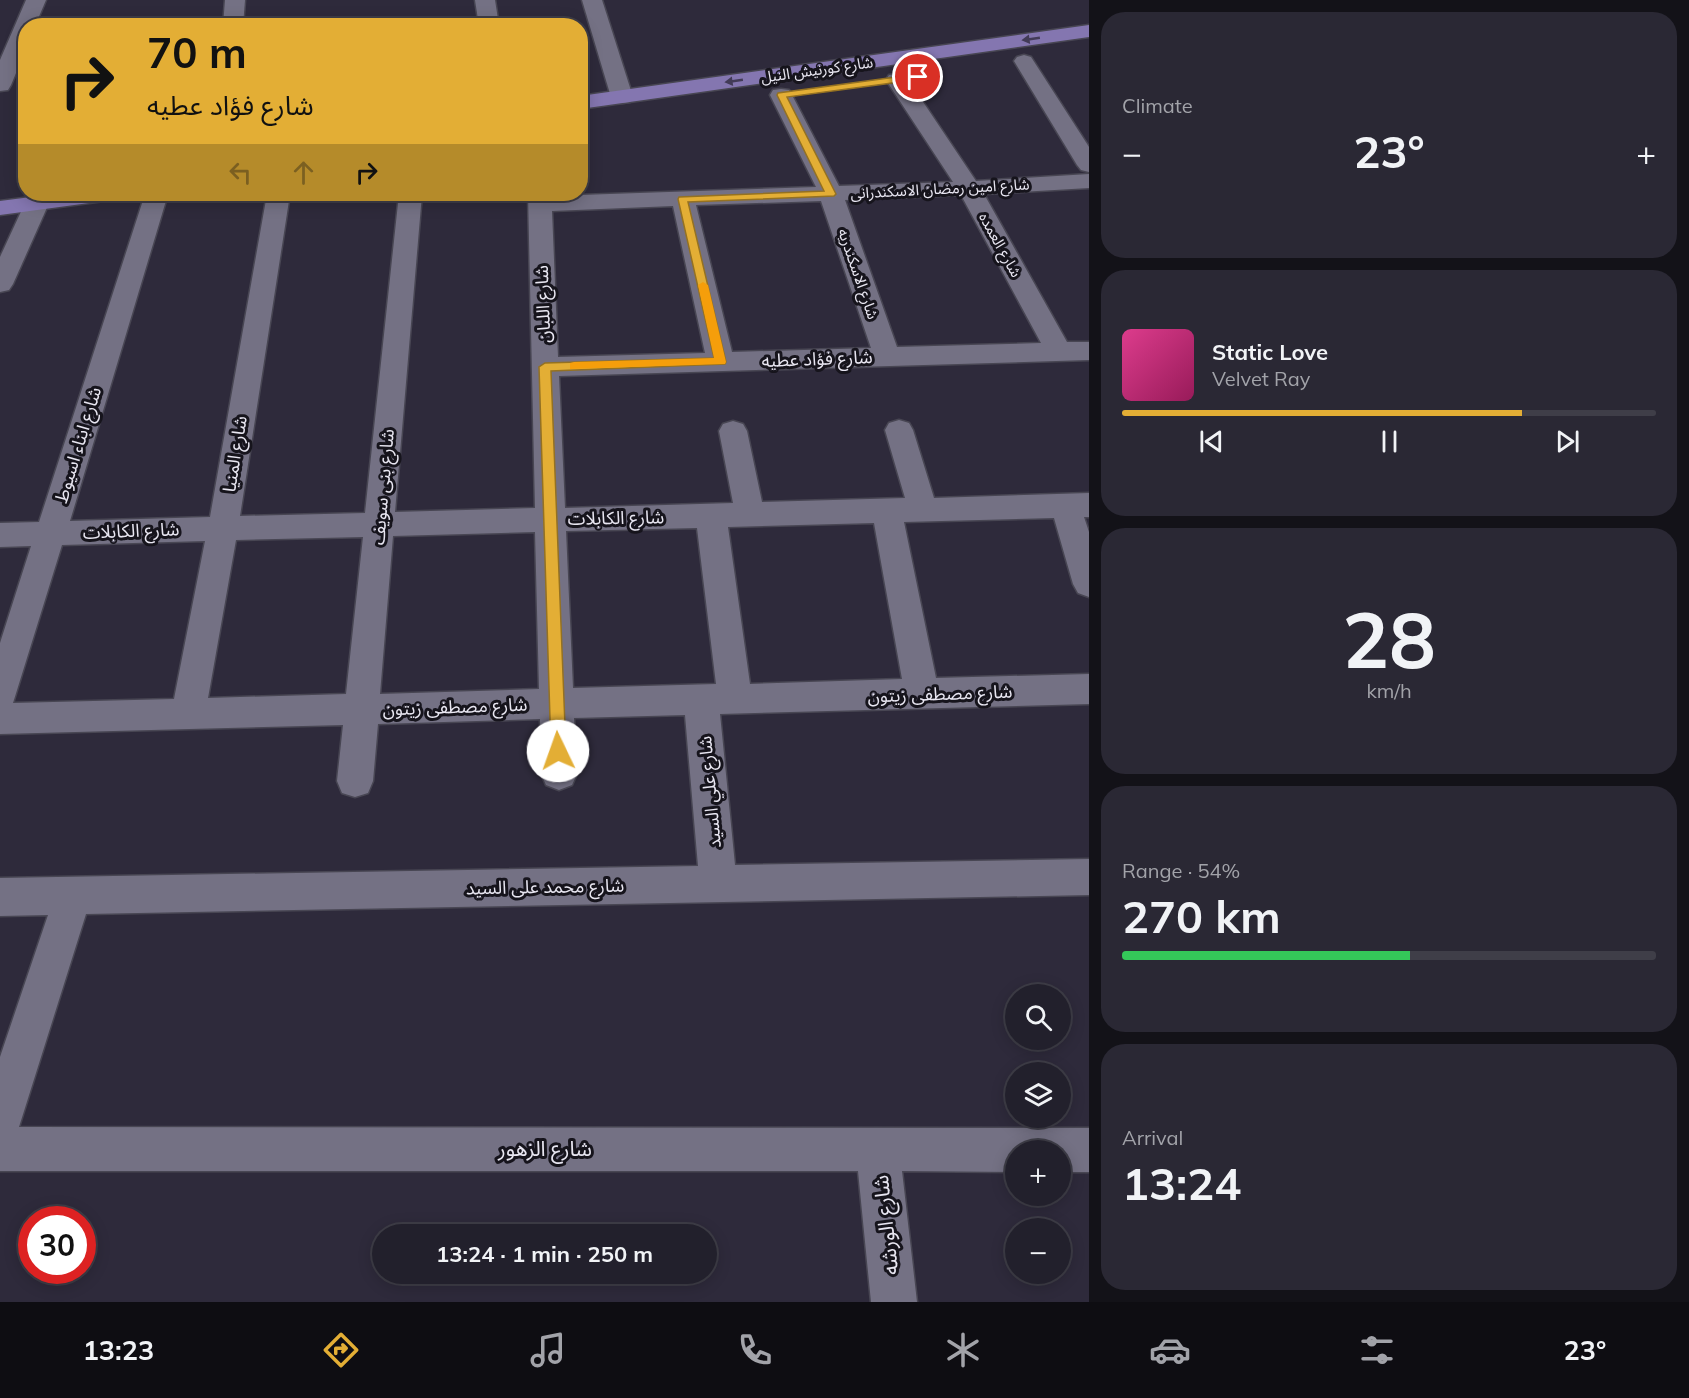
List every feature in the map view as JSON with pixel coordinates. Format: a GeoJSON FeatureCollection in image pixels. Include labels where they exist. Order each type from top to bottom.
{"type":"FeatureCollection","features":[{"type":"Feature","properties":{"kind":"main road","name":"شارع كورنيش النيل"},"geometry":{"type":"LineString","coordinates":[[588,102],[1089,31]]}},
{"type":"Feature","properties":{"kind":"main road"},"geometry":{"type":"LineString","coordinates":[[1001,65],[1035,60]]}},
{"type":"Feature","properties":{"kind":"main road","name":"شارع كورنيش النيل"},"geometry":{"type":"LineString","coordinates":[[588,122],[772,97]]}},
{"type":"Feature","properties":{"kind":"main road"},"geometry":{"type":"LineString","coordinates":[[0,189],[18,192]]}},
{"type":"Feature","properties":{"kind":"main road"},"geometry":{"type":"LineString","coordinates":[[0,208],[18,200]]}},
{"type":"Feature","properties":{"kind":"street"},"geometry":{"type":"LineString","coordinates":[[28,18],[36,0]]}},
{"type":"Feature","properties":{"kind":"street"},"geometry":{"type":"LineString","coordinates":[[234,18],[235,0]]}},
{"type":"Feature","properties":{"kind":"street"},"geometry":{"type":"LineString","coordinates":[[485,0],[488,18]]}},
{"type":"Feature","properties":{"kind":"street"},"geometry":{"type":"LineString","coordinates":[[592,0],[622,97]]}},
{"type":"Feature","properties":{"kind":"street"},"geometry":{"type":"LineString","coordinates":[[0,86],[18,43]]}},
{"type":"Feature","properties":{"kind":"street"},"geometry":{"type":"LineString","coordinates":[[1035,60],[1089,165]]}},
{"type":"Feature","properties":{"kind":"street","name":"شارع العمده"},"geometry":{"type":"LineString","coordinates":[[897,80],[969,189],[1059,352]]}},
{"type":"Feature","properties":{"kind":"street","name":"شارع الاسكندريه"},"geometry":{"type":"LineString","coordinates":[[772,97],[831,194],[887,357]]}},
{"type":"Feature","properties":{"kind":"street","name":"شارع امين رمضان الاسكندرانى"},"geometry":{"type":"LineString","coordinates":[[588,199],[683,199],[831,194],[969,189],[1089,181]]}},
{"type":"Feature","properties":{"kind":"street"},"geometry":{"type":"LineString","coordinates":[[683,199],[721,362]]}},
{"type":"Feature","properties":{"kind":"street"},"geometry":{"type":"LineString","coordinates":[[0,284],[29,201]]}},
{"type":"Feature","properties":{"kind":"street","name":"شارع ابناء اسيوط"},"geometry":{"type":"LineString","coordinates":[[0,696],[154,201]]}},
{"type":"Feature","properties":{"kind":"street","name":"شارع المنيا"},"geometry":{"type":"LineString","coordinates":[[188,714],[223,529],[277,201]]}},
{"type":"Feature","properties":{"kind":"street","name":"شارع بنى سويف"},"geometry":{"type":"LineString","coordinates":[[355,781],[409,201]]}},
{"type":"Feature","properties":{"kind":"street","name":"شارع اللبان"},"geometry":{"type":"LineString","coordinates":[[539,201],[559,774]]}},
{"type":"Feature","properties":{"kind":"street","name":"شارع فؤاد عطيه"},"geometry":{"type":"LineString","coordinates":[[545,367],[1089,351]]}},
{"type":"Feature","properties":{"kind":"street"},"geometry":{"type":"LineString","coordinates":[[899,430],[923,510]]}},
{"type":"Feature","properties":{"kind":"street"},"geometry":{"type":"LineString","coordinates":[[733,431],[750,515]]}},
{"type":"Feature","properties":{"kind":"street"},"geometry":{"type":"LineString","coordinates":[[1077,505],[1089,585]]}},
{"type":"Feature","properties":{"kind":"street","name":"شارع الكابلات"},"geometry":{"type":"LineString","coordinates":[[0,535],[1077,505]]}},
{"type":"Feature","properties":{"kind":"street"},"geometry":{"type":"LineString","coordinates":[[887,511],[922,694]]}},
{"type":"Feature","properties":{"kind":"street","name":"شارع علي السيد"},"geometry":{"type":"LineString","coordinates":[[711,516],[718,699],[718,884]]}},
{"type":"Feature","properties":{"kind":"street","name":"شارع مصطفى زيتون"},"geometry":{"type":"LineString","coordinates":[[0,719],[1089,689]]}},
{"type":"Feature","properties":{"kind":"street","name":"شارع محمد على السيد"},"geometry":{"type":"LineString","coordinates":[[0,897],[1089,877]]}},
{"type":"Feature","properties":{"kind":"street"},"geometry":{"type":"LineString","coordinates":[[0,1121],[73,896]]}},
{"type":"Feature","properties":{"kind":"street","name":"شارع الزهور"},"geometry":{"type":"LineString","coordinates":[[0,1149],[1089,1150]]}},
{"type":"Feature","properties":{"kind":"street","name":"شارع الورشه"},"geometry":{"type":"LineString","coordinates":[[878,1149],[894,1302]]}},
{"type":"Feature","properties":{"kind":"slow traffic"},"geometry":{"type":"LineString","coordinates":[[574,366],[721,362],[703,285]]}},
{"type":"Feature","properties":{"kind":"route"},"geometry":{"type":"LineString","coordinates":[[558,751],[545,367],[721,362],[683,199],[831,194],[782,95],[918,77]]}}]}
